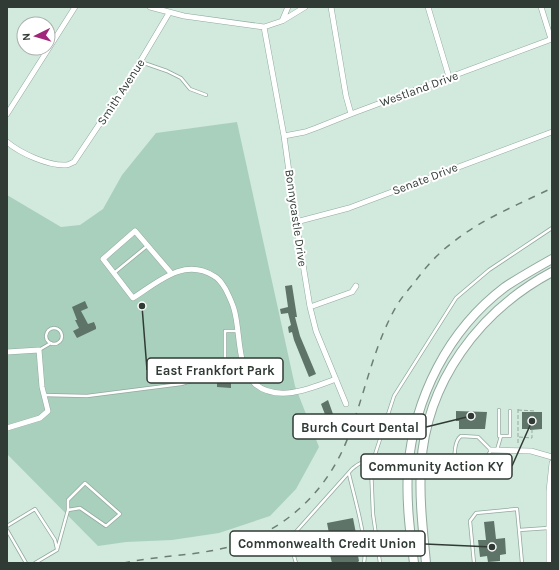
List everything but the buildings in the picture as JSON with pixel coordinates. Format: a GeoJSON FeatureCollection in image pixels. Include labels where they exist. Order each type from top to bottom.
{"type":"FeatureCollection","features":[{"type":"Feature","properties":{"kind":"main road"},"geometry":{"type":"LineString","coordinates":[[414,563],[408,510],[408,470],[410,450],[425,393],[452,342],[476,313],[520,277],[552,259]]}},
{"type":"Feature","properties":{"kind":"main road"},"geometry":{"type":"LineString","coordinates":[[426,563],[421,501],[421,465],[426,431],[443,382],[460,353],[488,319],[519,292],[552,272]]}},
{"type":"Feature","properties":{"kind":"street"},"geometry":{"type":"LineString","coordinates":[[7,114],[75,7]]}},
{"type":"Feature","properties":{"kind":"street"},"geometry":{"type":"LineString","coordinates":[[150,7],[169,13],[264,27],[282,21],[304,7]]}},
{"type":"Feature","properties":{"kind":"street"},"geometry":{"type":"LineString","coordinates":[[282,21],[288,7]]}},
{"type":"Feature","properties":{"kind":"street"},"geometry":{"type":"LineString","coordinates":[[331,7],[346,96],[351,114]]}},
{"type":"Feature","properties":{"kind":"street"},"geometry":{"type":"LineString","coordinates":[[428,7],[449,77]]}},
{"type":"Feature","properties":{"kind":"street"},"geometry":{"type":"LineString","coordinates":[[541,7],[551,39]]}},
{"type":"Feature","properties":{"kind":"street","name":"Smith Avenue"},"geometry":{"type":"LineString","coordinates":[[7,142],[42,161],[56,165],[68,166],[74,162],[86,147],[169,13]]}},
{"type":"Feature","properties":{"kind":"street","name":"Bonnycastle Drive"},"geometry":{"type":"LineString","coordinates":[[264,27],[284,136],[310,307],[316,331],[346,404]]}},
{"type":"Feature","properties":{"kind":"street","name":"Westland Drive"},"geometry":{"type":"LineString","coordinates":[[284,136],[305,132],[551,39]]}},
{"type":"Feature","properties":{"kind":"street","name":"Senate Drive"},"geometry":{"type":"LineString","coordinates":[[296,222],[349,208],[552,132]]}},
{"type":"Feature","properties":{"kind":"street"},"geometry":{"type":"LineString","coordinates":[[171,273],[135,231],[103,259],[133,298],[171,273],[192,268],[217,278],[230,297],[235,310],[244,366],[255,384],[279,393],[299,392],[336,379]]}},
{"type":"Feature","properties":{"kind":"street"},"geometry":{"type":"LineString","coordinates":[[310,307],[352,292],[356,286]]}},
{"type":"Feature","properties":{"kind":"street"},"geometry":{"type":"LineString","coordinates":[[7,352],[39,350],[42,387],[48,408],[48,411],[44,416],[7,428]]}},
{"type":"Feature","properties":{"kind":"street"},"geometry":{"type":"LineString","coordinates":[[494,450],[531,451],[552,457]]}},
{"type":"Feature","properties":{"kind":"street"},"geometry":{"type":"LineString","coordinates":[[549,563],[549,491],[552,464]]}},
{"type":"Feature","properties":{"kind":"lane"},"geometry":{"type":"LineString","coordinates":[[140,62],[180,78],[190,89],[206,95]]}},
{"type":"Feature","properties":{"kind":"lane"},"geometry":{"type":"LineString","coordinates":[[380,563],[373,514],[371,467],[394,396],[456,298],[489,270],[552,228]]}},
{"type":"Feature","properties":{"kind":"lane"},"geometry":{"type":"LineString","coordinates":[[114,273],[148,245]]}},
{"type":"Feature","properties":{"kind":"lane"},"geometry":{"type":"LineString","coordinates":[[39,350],[51,343],[58,343],[62,339],[62,334],[58,329],[50,330],[47,334],[47,339],[51,343]]}},
{"type":"Feature","properties":{"kind":"lane"},"geometry":{"type":"LineString","coordinates":[[225,372],[225,331],[238,331]]}},
{"type":"Feature","properties":{"kind":"lane"},"geometry":{"type":"LineString","coordinates":[[44,395],[87,396],[181,384],[244,366]]}},
{"type":"Feature","properties":{"kind":"lane"},"geometry":{"type":"LineString","coordinates":[[499,410],[499,436],[501,436]]}},
{"type":"Feature","properties":{"kind":"lane"},"geometry":{"type":"LineString","coordinates":[[501,436],[510,436],[510,410]]}},
{"type":"Feature","properties":{"kind":"lane"},"geometry":{"type":"LineString","coordinates":[[494,450],[478,437],[461,436],[457,442],[454,462],[458,467],[481,465],[494,450],[501,436]]}},
{"type":"Feature","properties":{"kind":"lane"},"geometry":{"type":"LineString","coordinates":[[296,563],[292,546],[293,535],[359,463],[365,461],[372,462]]}},
{"type":"Feature","properties":{"kind":"lane"},"geometry":{"type":"LineString","coordinates":[[348,474],[355,497],[363,542],[365,558],[364,563]]}},
{"type":"Feature","properties":{"kind":"lane"},"geometry":{"type":"LineString","coordinates":[[35,563],[58,550],[68,510],[68,500],[85,484],[120,514],[106,526],[80,508],[68,510]]}},
{"type":"Feature","properties":{"kind":"lane"},"geometry":{"type":"LineString","coordinates":[[7,526],[35,509],[55,540],[58,550]]}},
{"type":"Feature","properties":{"kind":"lane"},"geometry":{"type":"LineString","coordinates":[[474,563],[470,521],[476,513],[517,509],[522,563]]}},
{"type":"Feature","properties":{"kind":"lane"},"geometry":{"type":"LineString","coordinates":[[519,530],[549,528]]}},
{"type":"Feature","properties":{"kind":"lane"},"geometry":{"type":"LineString","coordinates":[[7,530],[26,563]]}},
{"type":"Feature","properties":{"kind":"path"},"geometry":{"type":"LineString","coordinates":[[518,445],[518,410],[535,412]]}},
{"type":"Feature","properties":{"kind":"path"},"geometry":{"type":"LineString","coordinates":[[518,437],[532,438],[532,430]]}},
{"type":"Feature","properties":{"kind":"green space"},"geometry":{"type":"Polygon","coordinates":[[[237,122],[295,386],[319,447],[296,489],[270,516],[219,533],[172,540],[126,542],[98,546],[7,454],[7,195],[61,227],[80,225],[103,209],[122,175],[156,133],[237,122]]]}},
{"type":"Feature","properties":{"kind":"railway"},"geometry":{"type":"LineString","coordinates":[[123,563],[195,553],[231,546],[248,541],[264,533],[293,514],[317,491],[336,463],[344,448],[356,416],[376,351],[389,320],[405,294],[436,257],[463,234],[500,213],[552,188]]}},
{"type":"Feature","properties":{"kind":"place","name":"East Frankfort Park"},"geometry":{"type":"Point","coordinates":[142,306]}},
{"type":"Feature","properties":{"kind":"place","name":"Burch Court Dental"},"geometry":{"type":"Point","coordinates":[471,416]}},
{"type":"Feature","properties":{"kind":"place","name":"Community Action KY"},"geometry":{"type":"Point","coordinates":[532,421]}},
{"type":"Feature","properties":{"kind":"place","name":"Commonwealth Credit Union"},"geometry":{"type":"Point","coordinates":[492,547]}}]}
